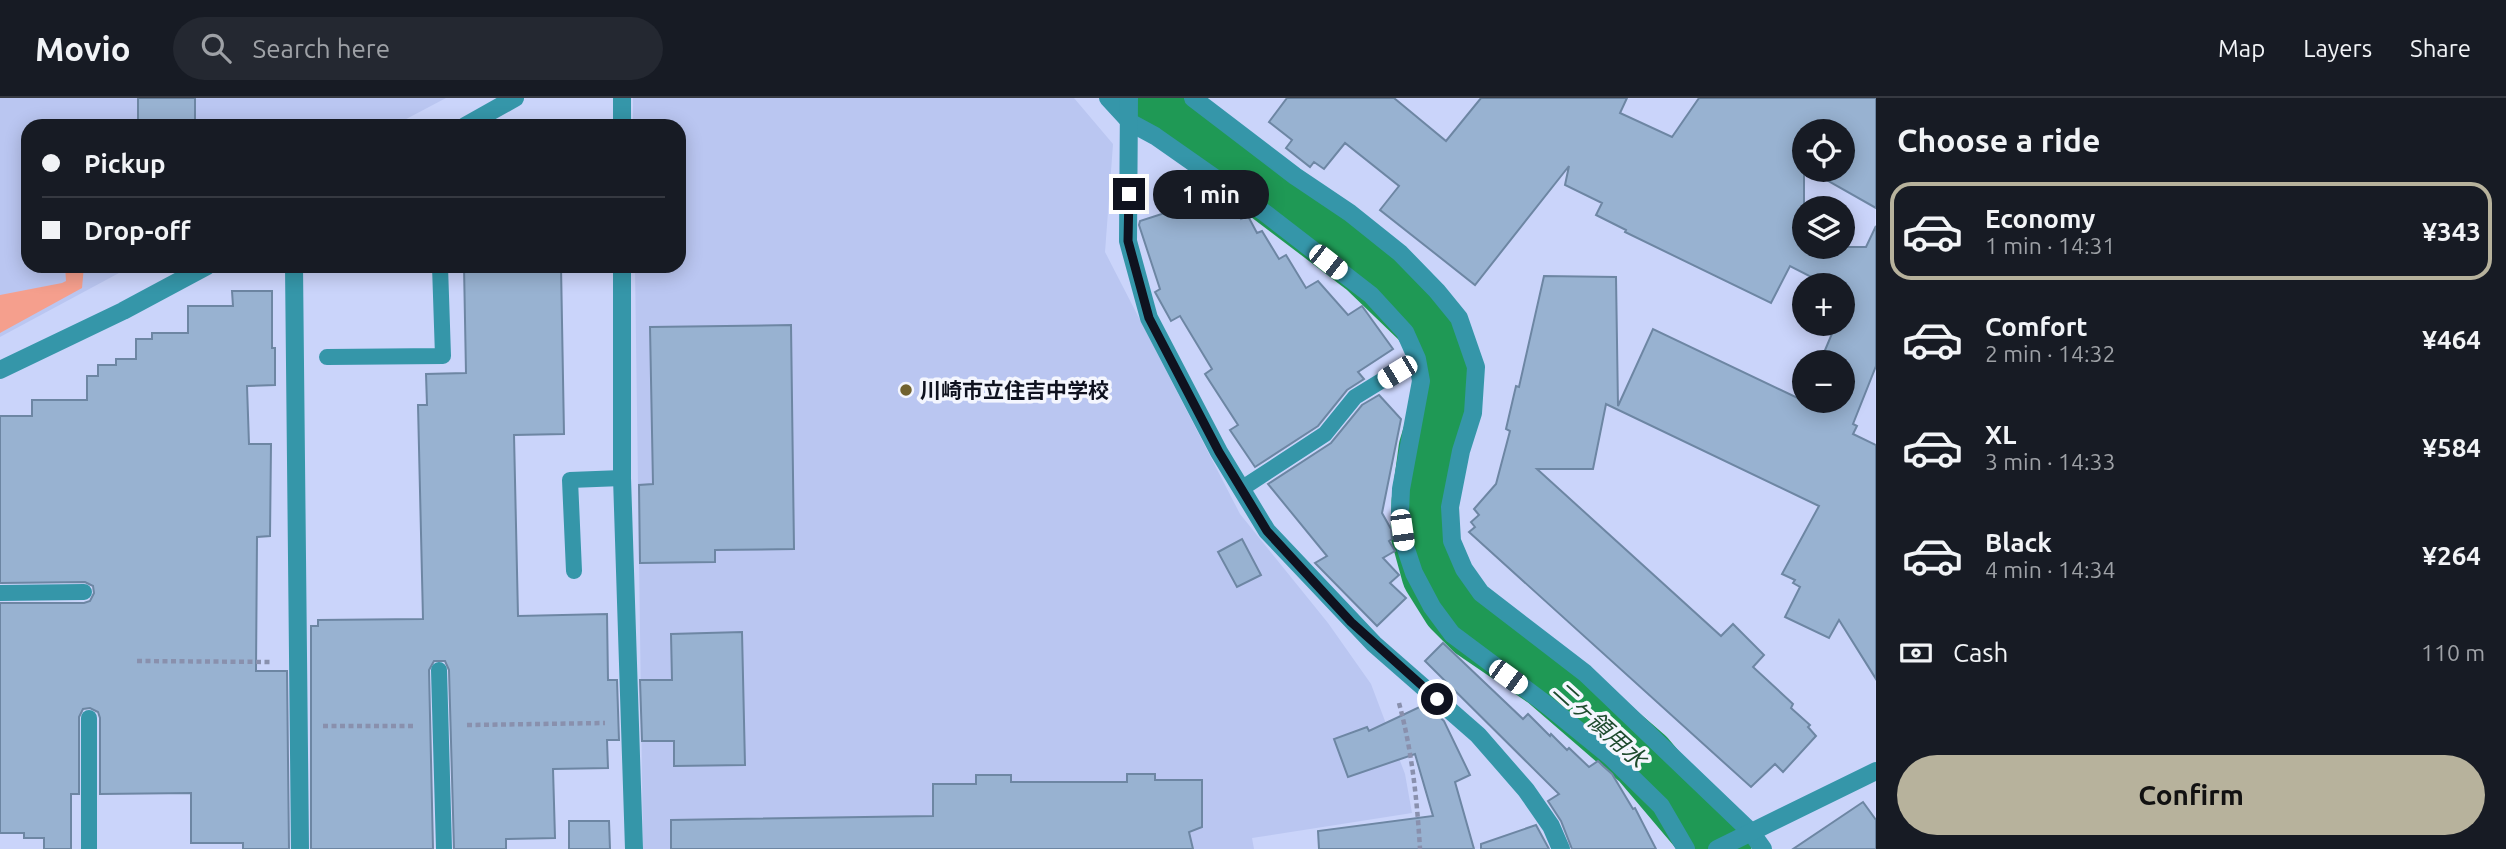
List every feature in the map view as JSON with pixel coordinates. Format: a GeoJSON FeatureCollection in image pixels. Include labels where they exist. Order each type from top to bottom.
{"type":"FeatureCollection","features":[{"type":"Feature","properties":{"kind":"street"},"geometry":{"type":"LineString","coordinates":[[478,119],[515,98]]}},
{"type":"Feature","properties":{"kind":"street"},"geometry":{"type":"LineString","coordinates":[[622,98],[622,119]]}},
{"type":"Feature","properties":{"kind":"street"},"geometry":{"type":"LineString","coordinates":[[1108,98],[1131,123],[1155,136],[1265,213],[1371,295],[1405,332],[1417,359],[1421,381],[1401,489],[1400,513],[1405,546],[1414,573],[1432,607],[1452,634],[1611,757],[1661,806],[1686,849]]}},
{"type":"Feature","properties":{"kind":"street"},"geometry":{"type":"LineString","coordinates":[[1129,98],[1131,123],[1128,241],[1149,318],[1219,452],[1267,531],[1351,622],[1478,735],[1526,790],[1551,826],[1561,849]]}},
{"type":"Feature","properties":{"kind":"street"},"geometry":{"type":"LineString","coordinates":[[1196,99],[1400,253],[1459,318],[1476,367],[1473,413],[1461,451],[1450,508],[1452,541],[1464,569],[1481,593],[1585,673],[1751,832],[1763,849]]}},
{"type":"Feature","properties":{"kind":"street"},"geometry":{"type":"LineString","coordinates":[[0,370],[194,273]]}},
{"type":"Feature","properties":{"kind":"street"},"geometry":{"type":"LineString","coordinates":[[294,273],[300,849]]}},
{"type":"Feature","properties":{"kind":"street"},"geometry":{"type":"LineString","coordinates":[[622,273],[622,478],[634,849]]}},
{"type":"Feature","properties":{"kind":"street"},"geometry":{"type":"LineString","coordinates":[[1717,849],[1876,771]]}},
{"type":"Feature","properties":{"kind":"lane"},"geometry":{"type":"LineString","coordinates":[[327,357],[443,356],[440,273]]}},
{"type":"Feature","properties":{"kind":"lane"},"geometry":{"type":"LineString","coordinates":[[1241,489],[1325,434],[1356,397],[1417,359]]}},
{"type":"Feature","properties":{"kind":"lane"},"geometry":{"type":"LineString","coordinates":[[574,570],[570,480],[622,478]]}},
{"type":"Feature","properties":{"kind":"lane"},"geometry":{"type":"LineString","coordinates":[[0,593],[84,592]]}},
{"type":"Feature","properties":{"kind":"lane"},"geometry":{"type":"LineString","coordinates":[[439,670],[444,849]]}},
{"type":"Feature","properties":{"kind":"lane"},"geometry":{"type":"LineString","coordinates":[[89,718],[89,849]]}},
{"type":"Feature","properties":{"kind":"path"},"geometry":{"type":"LineString","coordinates":[[137,661],[297,662]]}},
{"type":"Feature","properties":{"kind":"path"},"geometry":{"type":"LineString","coordinates":[[1396,692],[1407,734],[1414,778],[1420,849]]}},
{"type":"Feature","properties":{"kind":"shaded area"},"geometry":{"type":"Polygon","coordinates":[[[0,98],[446,98],[406,119],[21,119],[21,273],[119,273],[0,337],[0,98]]]}},
{"type":"Feature","properties":{"kind":"shaded area","name":"川崎市立住吉中学校"},"geometry":{"type":"Polygon","coordinates":[[[633,98],[1074,98],[1113,144],[1105,252],[1240,514],[1328,623],[1371,684],[1405,774],[1412,813],[1252,838],[1254,849],[643,849],[635,273],[686,273],[686,119],[633,119],[633,98]]]}},
{"type":"Feature","properties":{"kind":"shaded area"},"geometry":{"type":"Polygon","coordinates":[[[65,273],[83,273],[82,288],[0,333],[0,295],[66,281],[65,273]]]}},
{"type":"Feature","properties":{"kind":"building"},"geometry":{"type":"Polygon","coordinates":[[[138,98],[195,98],[195,119],[138,119],[138,98]]]}},
{"type":"Feature","properties":{"kind":"building"},"geometry":{"type":"Polygon","coordinates":[[[1287,98],[1394,98],[1446,141],[1481,98],[1627,98],[1620,113],[1672,137],[1699,98],[1876,98],[1876,208],[1830,182],[1855,182],[1855,119],[1792,119],[1792,182],[1804,182],[1804,196],[1792,196],[1792,259],[1855,259],[1855,247],[1866,247],[1876,226],[1876,366],[1853,424],[1857,426],[1853,434],[1876,445],[1876,679],[1839,620],[1829,638],[1785,617],[1800,587],[1793,583],[1795,580],[1782,574],[1819,506],[1606,404],[1593,469],[1537,469],[1721,636],[1733,624],[1764,655],[1753,667],[1793,704],[1791,708],[1810,725],[1808,727],[1816,736],[1783,772],[1775,764],[1751,787],[1469,532],[1475,527],[1471,522],[1479,515],[1474,509],[1496,484],[1510,431],[1506,429],[1516,386],[1519,387],[1544,276],[1616,277],[1618,406],[1653,329],[1792,395],[1792,413],[1855,413],[1855,350],[1825,350],[1831,336],[1855,336],[1855,273],[1804,273],[1790,266],[1771,303],[1625,232],[1626,230],[1596,215],[1602,203],[1565,185],[1569,166],[1475,285],[1380,210],[1399,186],[1345,143],[1324,169],[1314,162],[1310,167],[1286,148],[1292,140],[1269,122],[1287,98]]]}},
{"type":"Feature","properties":{"kind":"building"},"geometry":{"type":"Polygon","coordinates":[[[1221,196],[1233,214],[1237,212],[1241,219],[1248,216],[1257,233],[1262,231],[1279,259],[1286,255],[1306,288],[1318,281],[1348,315],[1362,306],[1393,349],[1358,372],[1364,379],[1347,390],[1318,426],[1255,467],[1230,430],[1238,425],[1205,374],[1212,369],[1180,316],[1171,321],[1155,292],[1160,289],[1139,225],[1140,221],[1211,198],[1213,201],[1221,196]]]}},
{"type":"Feature","properties":{"kind":"building"},"geometry":{"type":"Polygon","coordinates":[[[464,273],[561,273],[564,434],[514,435],[518,616],[607,614],[608,680],[617,680],[619,740],[607,740],[608,768],[553,769],[555,838],[506,839],[506,849],[454,849],[449,670],[445,661],[434,661],[429,670],[433,849],[311,849],[311,626],[318,626],[318,620],[423,619],[418,405],[427,405],[426,374],[466,373],[464,273]]]}},
{"type":"Feature","properties":{"kind":"building"},"geometry":{"type":"Polygon","coordinates":[[[232,291],[272,291],[275,385],[247,386],[249,444],[271,444],[270,536],[257,537],[256,671],[287,671],[289,849],[243,849],[243,843],[191,843],[191,793],[100,794],[100,718],[98,712],[90,708],[83,709],[79,717],[79,794],[71,794],[71,849],[44,849],[44,838],[24,838],[24,833],[0,833],[0,603],[84,603],[90,601],[94,593],[93,586],[85,582],[0,583],[0,416],[32,416],[32,400],[87,400],[87,376],[98,376],[98,365],[116,365],[116,359],[136,359],[136,339],[152,339],[152,333],[188,333],[188,306],[233,306],[232,291]]]}},
{"type":"Feature","properties":{"kind":"building"},"geometry":{"type":"Polygon","coordinates":[[[791,325],[794,549],[715,550],[715,562],[640,563],[639,485],[653,484],[650,327],[791,325]]]}},
{"type":"Feature","properties":{"kind":"building"},"geometry":{"type":"Polygon","coordinates":[[[1379,395],[1401,419],[1382,513],[1391,529],[1392,539],[1389,541],[1395,551],[1383,558],[1399,575],[1390,583],[1406,598],[1377,626],[1315,563],[1327,556],[1268,484],[1331,443],[1362,405],[1379,395]]]}},
{"type":"Feature","properties":{"kind":"building"},"geometry":{"type":"Polygon","coordinates":[[[1242,539],[1261,575],[1237,587],[1218,552],[1242,539]]]}},
{"type":"Feature","properties":{"kind":"building"},"geometry":{"type":"Polygon","coordinates":[[[742,632],[745,765],[674,766],[674,741],[642,741],[640,680],[672,680],[671,634],[742,632]]]}},
{"type":"Feature","properties":{"kind":"building"},"geometry":{"type":"Polygon","coordinates":[[[1443,643],[1523,719],[1528,714],[1550,736],[1551,734],[1567,750],[1569,748],[1589,767],[1598,761],[1612,774],[1633,809],[1635,808],[1656,849],[1572,849],[1561,821],[1548,801],[1559,794],[1425,661],[1443,643]]]}},
{"type":"Feature","properties":{"kind":"building"},"geometry":{"type":"Polygon","coordinates":[[[1426,704],[1444,721],[1470,775],[1455,782],[1474,849],[1319,849],[1318,831],[1433,816],[1415,754],[1348,777],[1334,739],[1367,727],[1369,731],[1426,704]]]}},
{"type":"Feature","properties":{"kind":"building"},"geometry":{"type":"Polygon","coordinates":[[[1127,774],[1155,774],[1155,780],[1202,780],[1202,827],[1189,832],[1193,849],[671,849],[671,820],[933,816],[933,784],[976,784],[976,775],[1011,775],[1011,782],[1127,782],[1127,774]]]}},
{"type":"Feature","properties":{"kind":"building"},"geometry":{"type":"Polygon","coordinates":[[[1863,802],[1876,820],[1876,849],[1793,849],[1863,802]]]}},
{"type":"Feature","properties":{"kind":"building"},"geometry":{"type":"Polygon","coordinates":[[[569,821],[609,821],[610,849],[569,849],[569,821]]]}},
{"type":"Feature","properties":{"kind":"building"},"geometry":{"type":"Polygon","coordinates":[[[1536,825],[1549,849],[1481,849],[1481,844],[1536,825]]]}},
{"type":"Feature","properties":{"kind":"waterway","name":"二ヶ領用水"},"geometry":{"type":"LineString","coordinates":[[1148,98],[1368,265],[1423,318],[1438,340],[1447,360],[1449,390],[1431,449],[1424,502],[1423,534],[1434,574],[1454,606],[1476,628],[1548,677],[1643,759],[1719,849]]}},
{"type":"Feature","properties":{"kind":"place","name":"川崎市立住吉中学校"},"geometry":{"type":"Point","coordinates":[906,390]}},
{"type":"Feature","properties":{"kind":"route"},"geometry":{"type":"LineString","coordinates":[[1129,194],[1128,241],[1149,318],[1219,452],[1267,531],[1374,645],[1437,699]]}}]}
